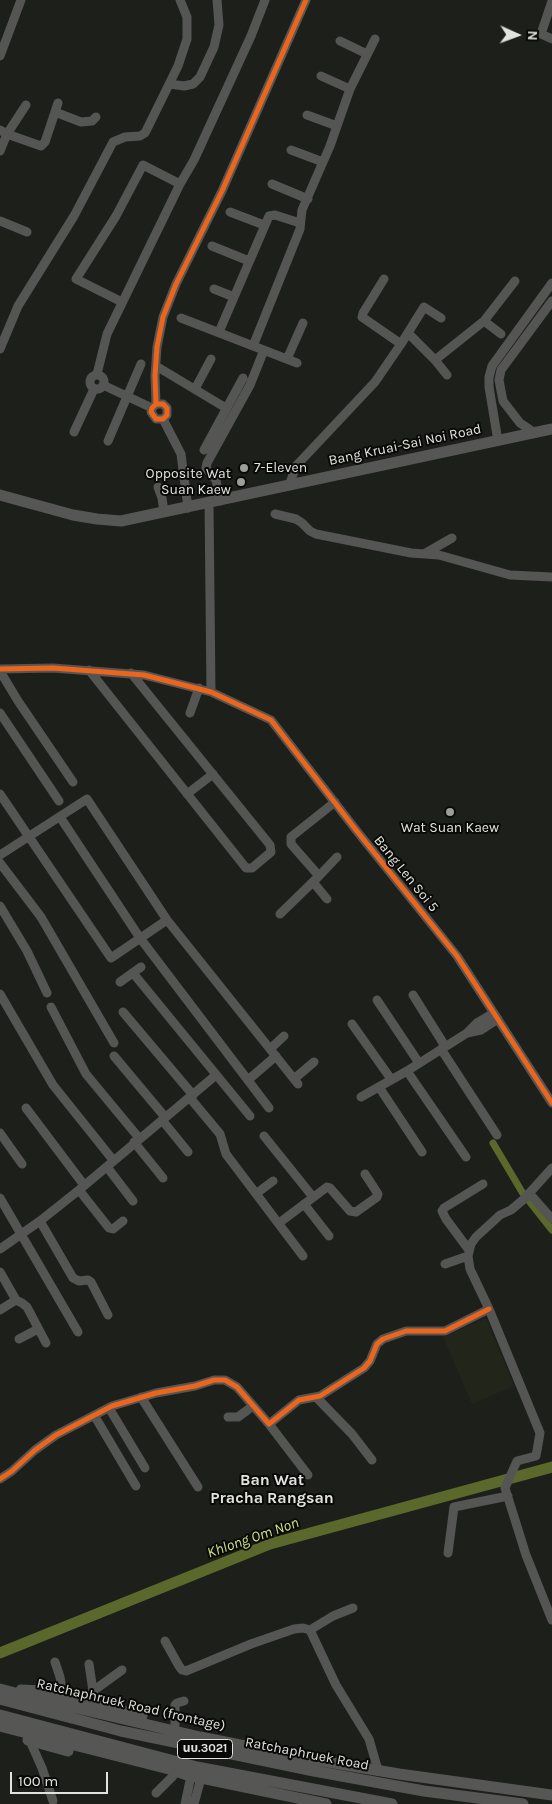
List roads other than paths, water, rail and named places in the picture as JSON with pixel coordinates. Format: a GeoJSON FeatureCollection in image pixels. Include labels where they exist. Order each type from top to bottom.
{"type":"FeatureCollection","features":[{"type":"Feature","properties":{"kind":"main road","name":"Bang Kruai-Sai Noi Road"},"geometry":{"type":"LineString","coordinates":[[1,497],[72,515],[121,521],[552,429]]}},
{"type":"Feature","properties":{"kind":"main road","name":"Ratchaphruek Road (frontage)"},"geometry":{"type":"LineString","coordinates":[[0,1689],[200,1737],[316,1760],[432,1779],[552,1795]]}},
{"type":"Feature","properties":{"kind":"main road"},"geometry":{"type":"LineString","coordinates":[[0,1695],[18,1690],[42,1691],[175,1725],[200,1737]]}},
{"type":"Feature","properties":{"kind":"main road","name":"Ratchaphruek Road"},"geometry":{"type":"LineString","coordinates":[[0,1699],[121,1731],[394,1786],[522,1804]]}},
{"type":"Feature","properties":{"kind":"main road","name":"นบ.3021"},"geometry":{"type":"LineString","coordinates":[[1,1719],[193,1776],[326,1804]]}},
{"type":"Feature","properties":{"kind":"main road","name":"นบ.3021"},"geometry":{"type":"LineString","coordinates":[[1,1719],[197,1767],[387,1803]]}},
{"type":"Feature","properties":{"kind":"main road"},"geometry":{"type":"LineString","coordinates":[[0,1732],[173,1776],[193,1776]]}},
{"type":"Feature","properties":{"kind":"street"},"geometry":{"type":"LineString","coordinates":[[0,56],[21,0]]}},
{"type":"Feature","properties":{"kind":"street"},"geometry":{"type":"LineString","coordinates":[[0,349],[18,306],[70,222],[112,142],[125,137],[140,136],[145,133],[170,84],[184,49],[188,32],[187,17],[180,0]]}},
{"type":"Feature","properties":{"kind":"street"},"geometry":{"type":"LineString","coordinates":[[94,389],[90,384],[90,379],[97,374],[107,334],[180,184],[194,160],[251,36],[264,0]]}},
{"type":"Feature","properties":{"kind":"street"},"geometry":{"type":"LineString","coordinates":[[163,419],[154,418],[152,415],[157,347],[163,317],[176,284],[222,192],[306,0]]}},
{"type":"Feature","properties":{"kind":"street"},"geometry":{"type":"LineString","coordinates":[[170,84],[184,86],[193,84],[200,77],[214,47],[219,25],[218,1]]}},
{"type":"Feature","properties":{"kind":"street"},"geometry":{"type":"LineString","coordinates":[[552,1],[541,34],[552,39]]}},
{"type":"Feature","properties":{"kind":"street"},"geometry":{"type":"LineString","coordinates":[[253,346],[300,229],[302,210],[323,162],[350,89],[375,40]]}},
{"type":"Feature","properties":{"kind":"street"},"geometry":{"type":"LineString","coordinates":[[340,41],[367,54]]}},
{"type":"Feature","properties":{"kind":"street"},"geometry":{"type":"LineString","coordinates":[[321,76],[350,89]]}},
{"type":"Feature","properties":{"kind":"street"},"geometry":{"type":"LineString","coordinates":[[0,151],[4,132],[26,105]]}},
{"type":"Feature","properties":{"kind":"street"},"geometry":{"type":"LineString","coordinates":[[4,132],[41,146],[45,142],[56,107],[82,122],[92,121],[96,117]]}},
{"type":"Feature","properties":{"kind":"street"},"geometry":{"type":"LineString","coordinates":[[307,115],[337,126]]}},
{"type":"Feature","properties":{"kind":"street"},"geometry":{"type":"LineString","coordinates":[[291,150],[323,162]]}},
{"type":"Feature","properties":{"kind":"street"},"geometry":{"type":"LineString","coordinates":[[122,302],[76,279],[116,216],[143,165],[180,184]]}},
{"type":"Feature","properties":{"kind":"street"},"geometry":{"type":"LineString","coordinates":[[272,184],[308,199]]}},
{"type":"Feature","properties":{"kind":"street"},"geometry":{"type":"LineString","coordinates":[[230,212],[264,226]]}},
{"type":"Feature","properties":{"kind":"street"},"geometry":{"type":"LineString","coordinates":[[219,332],[269,216],[272,215],[300,223]]}},
{"type":"Feature","properties":{"kind":"street"},"geometry":{"type":"LineString","coordinates":[[0,221],[27,232]]}},
{"type":"Feature","properties":{"kind":"street"},"geometry":{"type":"LineString","coordinates":[[212,246],[249,261]]}},
{"type":"Feature","properties":{"kind":"street"},"geometry":{"type":"LineString","coordinates":[[384,279],[362,317],[401,344]]}},
{"type":"Feature","properties":{"kind":"street"},"geometry":{"type":"LineString","coordinates":[[435,360],[484,321],[515,281]]}},
{"type":"Feature","properties":{"kind":"street"},"geometry":{"type":"LineString","coordinates":[[498,441],[489,376],[492,366],[552,283]]}},
{"type":"Feature","properties":{"kind":"street"},"geometry":{"type":"LineString","coordinates":[[214,289],[234,296]]}},
{"type":"Feature","properties":{"kind":"street"},"geometry":{"type":"LineString","coordinates":[[534,433],[520,423],[503,401],[499,380],[501,370],[552,301],[544,294]]}},
{"type":"Feature","properties":{"kind":"street"},"geometry":{"type":"LineString","coordinates":[[289,486],[296,466],[376,382],[424,307],[441,318]]}},
{"type":"Feature","properties":{"kind":"street"},"geometry":{"type":"LineString","coordinates":[[181,318],[296,363]]}},
{"type":"Feature","properties":{"kind":"street"},"geometry":{"type":"LineString","coordinates":[[484,321],[501,334]]}},
{"type":"Feature","properties":{"kind":"street"},"geometry":{"type":"LineString","coordinates":[[288,359],[303,323]]}},
{"type":"Feature","properties":{"kind":"street"},"geometry":{"type":"LineString","coordinates":[[408,333],[447,375]]}},
{"type":"Feature","properties":{"kind":"street"},"geometry":{"type":"LineString","coordinates":[[509,342],[517,349]]}},
{"type":"Feature","properties":{"kind":"street"},"geometry":{"type":"LineString","coordinates":[[211,692],[216,480],[206,468],[250,386],[264,350]]}},
{"type":"Feature","properties":{"kind":"street"},"geometry":{"type":"LineString","coordinates":[[195,389],[211,359]]}},
{"type":"Feature","properties":{"kind":"street"},"geometry":{"type":"LineString","coordinates":[[108,441],[141,364]]}},
{"type":"Feature","properties":{"kind":"street"},"geometry":{"type":"LineString","coordinates":[[156,366],[226,408]]}},
{"type":"Feature","properties":{"kind":"street"},"geometry":{"type":"LineString","coordinates":[[94,389],[99,389],[103,385],[104,379],[97,374]]}},
{"type":"Feature","properties":{"kind":"street"},"geometry":{"type":"LineString","coordinates":[[204,450],[243,378]]}},
{"type":"Feature","properties":{"kind":"street"},"geometry":{"type":"LineString","coordinates":[[103,385],[154,406],[163,404],[167,408],[167,415],[163,419]]}},
{"type":"Feature","properties":{"kind":"street"},"geometry":{"type":"LineString","coordinates":[[74,432],[94,389]]}},
{"type":"Feature","properties":{"kind":"street"},"geometry":{"type":"LineString","coordinates":[[493,403],[503,401]]}},
{"type":"Feature","properties":{"kind":"street"},"geometry":{"type":"LineString","coordinates":[[163,419],[182,454],[188,508]]}},
{"type":"Feature","properties":{"kind":"street"},"geometry":{"type":"LineString","coordinates":[[158,487],[164,512]]}},
{"type":"Feature","properties":{"kind":"street"},"geometry":{"type":"LineString","coordinates":[[275,514],[296,519],[316,534],[410,553],[439,555],[510,575],[552,577]]}},
{"type":"Feature","properties":{"kind":"street"},"geometry":{"type":"LineString","coordinates":[[423,554],[452,538]]}},
{"type":"Feature","properties":{"kind":"street","name":"Bang Len Soi 5"},"geometry":{"type":"LineString","coordinates":[[0,670],[17,667],[131,673],[211,692],[271,720],[448,944],[552,1103]]}},
{"type":"Feature","properties":{"kind":"street"},"geometry":{"type":"LineString","coordinates":[[0,670],[18,701],[73,782]]}},
{"type":"Feature","properties":{"kind":"street"},"geometry":{"type":"LineString","coordinates":[[88,670],[246,868],[252,868],[269,854],[272,848],[131,673]]}},
{"type":"Feature","properties":{"kind":"street"},"geometry":{"type":"LineString","coordinates":[[190,713],[199,688]]}},
{"type":"Feature","properties":{"kind":"street"},"geometry":{"type":"LineString","coordinates":[[0,713],[59,801]]}},
{"type":"Feature","properties":{"kind":"street"},"geometry":{"type":"LineString","coordinates":[[187,794],[213,774]]}},
{"type":"Feature","properties":{"kind":"street"},"geometry":{"type":"LineString","coordinates":[[0,794],[111,958],[167,920]]}},
{"type":"Feature","properties":{"kind":"street"},"geometry":{"type":"LineString","coordinates":[[0,856],[87,799],[167,920],[296,1081],[314,1062]]}},
{"type":"Feature","properties":{"kind":"street"},"geometry":{"type":"LineString","coordinates":[[327,898],[291,844],[290,839],[296,832],[335,802]]}},
{"type":"Feature","properties":{"kind":"street"},"geometry":{"type":"LineString","coordinates":[[60,817],[140,938],[269,1108]]}},
{"type":"Feature","properties":{"kind":"street"},"geometry":{"type":"LineString","coordinates":[[280,914],[338,857]]}},
{"type":"Feature","properties":{"kind":"street"},"geometry":{"type":"LineString","coordinates":[[0,863],[41,917],[114,1043]]}},
{"type":"Feature","properties":{"kind":"street"},"geometry":{"type":"LineString","coordinates":[[0,906],[27,950],[47,994]]}},
{"type":"Feature","properties":{"kind":"street"},"geometry":{"type":"LineString","coordinates":[[120,982],[137,970],[216,1075],[250,1116]]}},
{"type":"Feature","properties":{"kind":"street"},"geometry":{"type":"LineString","coordinates":[[0,994],[53,1085],[110,1164],[133,1201]]}},
{"type":"Feature","properties":{"kind":"street"},"geometry":{"type":"LineString","coordinates":[[413,995],[443,1048],[497,1135]]}},
{"type":"Feature","properties":{"kind":"street"},"geometry":{"type":"LineString","coordinates":[[377,1000],[419,1063]]}},
{"type":"Feature","properties":{"kind":"street"},"geometry":{"type":"LineString","coordinates":[[52,1007],[86,1074],[164,1178]]}},
{"type":"Feature","properties":{"kind":"street"},"geometry":{"type":"LineString","coordinates":[[122,1012],[220,1134],[226,1154],[280,1223],[303,1256]]}},
{"type":"Feature","properties":{"kind":"street"},"geometry":{"type":"LineString","coordinates":[[361,1097],[407,1071],[467,1033],[481,1030],[496,1016]]}},
{"type":"Feature","properties":{"kind":"street"},"geometry":{"type":"LineString","coordinates":[[352,1024],[391,1080]]}},
{"type":"Feature","properties":{"kind":"street"},"geometry":{"type":"LineString","coordinates":[[248,1080],[273,1053],[284,1036]]}},
{"type":"Feature","properties":{"kind":"street"},"geometry":{"type":"LineString","coordinates":[[114,1056],[164,1118],[188,1152]]}},
{"type":"Feature","properties":{"kind":"street"},"geometry":{"type":"LineString","coordinates":[[407,1071],[466,1157]]}},
{"type":"Feature","properties":{"kind":"street"},"geometry":{"type":"LineString","coordinates":[[0,1249],[22,1235],[82,1188],[216,1075]]}},
{"type":"Feature","properties":{"kind":"street"},"geometry":{"type":"LineString","coordinates":[[379,1087],[422,1152]]}},
{"type":"Feature","properties":{"kind":"street"},"geometry":{"type":"LineString","coordinates":[[26,1108],[109,1228],[113,1229],[123,1221]]}},
{"type":"Feature","properties":{"kind":"street"},"geometry":{"type":"LineString","coordinates":[[0,1133],[22,1164]]}},
{"type":"Feature","properties":{"kind":"street"},"geometry":{"type":"LineString","coordinates":[[264,1136],[313,1197]]}},
{"type":"Feature","properties":{"kind":"street"},"geometry":{"type":"LineString","coordinates":[[552,1168],[511,1210],[496,1218],[476,1237],[469,1253],[470,1269],[489,1309],[540,1433],[536,1456],[517,1461],[507,1492],[526,1556],[552,1620]]}},
{"type":"Feature","properties":{"kind":"street"},"geometry":{"type":"LineString","coordinates":[[280,1223],[323,1188],[330,1188],[350,1211],[356,1212],[377,1197],[378,1194],[366,1174]]}},
{"type":"Feature","properties":{"kind":"street"},"geometry":{"type":"LineString","coordinates":[[256,1193],[273,1181]]}},
{"type":"Feature","properties":{"kind":"street"},"geometry":{"type":"LineString","coordinates":[[469,1253],[442,1211],[483,1184]]}},
{"type":"Feature","properties":{"kind":"street"},"geometry":{"type":"LineString","coordinates":[[527,1195],[552,1219]]}},
{"type":"Feature","properties":{"kind":"street"},"geometry":{"type":"LineString","coordinates":[[0,1198],[78,1332]]}},
{"type":"Feature","properties":{"kind":"street"},"geometry":{"type":"LineString","coordinates":[[304,1204],[329,1236]]}},
{"type":"Feature","properties":{"kind":"street"},"geometry":{"type":"LineString","coordinates":[[40,1221],[73,1278],[79,1281],[88,1280],[91,1282],[108,1315]]}},
{"type":"Feature","properties":{"kind":"street"},"geometry":{"type":"LineString","coordinates":[[444,1264],[469,1253]]}},
{"type":"Feature","properties":{"kind":"street"},"geometry":{"type":"LineString","coordinates":[[0,1272],[16,1300],[26,1308],[46,1343]]}},
{"type":"Feature","properties":{"kind":"street"},"geometry":{"type":"LineString","coordinates":[[0,1310],[16,1300]]}},
{"type":"Feature","properties":{"kind":"street"},"geometry":{"type":"LineString","coordinates":[[269,1424],[299,1400],[316,1397],[368,1364],[377,1344],[383,1339],[406,1331],[445,1331],[489,1309]]}},
{"type":"Feature","properties":{"kind":"street"},"geometry":{"type":"LineString","coordinates":[[19,1339],[38,1328]]}},
{"type":"Feature","properties":{"kind":"street"},"geometry":{"type":"LineString","coordinates":[[0,1479],[56,1435],[109,1408],[141,1397],[219,1379],[231,1382],[237,1387],[269,1424],[308,1475]]}},
{"type":"Feature","properties":{"kind":"street"},"geometry":{"type":"LineString","coordinates":[[141,1397],[198,1488]]}},
{"type":"Feature","properties":{"kind":"street"},"geometry":{"type":"LineString","coordinates":[[316,1397],[352,1434],[372,1460]]}},
{"type":"Feature","properties":{"kind":"street"},"geometry":{"type":"LineString","coordinates":[[228,1417],[238,1417],[253,1406]]}},
{"type":"Feature","properties":{"kind":"street"},"geometry":{"type":"LineString","coordinates":[[109,1408],[145,1468]]}},
{"type":"Feature","properties":{"kind":"street"},"geometry":{"type":"LineString","coordinates":[[94,1415],[136,1486]]}},
{"type":"Feature","properties":{"kind":"street"},"geometry":{"type":"LineString","coordinates":[[448,1553],[454,1507],[507,1492]]}},
{"type":"Feature","properties":{"kind":"street"},"geometry":{"type":"LineString","coordinates":[[165,1642],[179,1666],[182,1670],[186,1671],[251,1644],[294,1629],[303,1628],[310,1630],[333,1616],[354,1608]]}},
{"type":"Feature","properties":{"kind":"street"},"geometry":{"type":"LineString","coordinates":[[310,1630],[336,1685],[369,1739],[378,1770]]}},
{"type":"Feature","properties":{"kind":"street"},"geometry":{"type":"LineString","coordinates":[[55,1662],[63,1696]]}},
{"type":"Feature","properties":{"kind":"street"},"geometry":{"type":"LineString","coordinates":[[89,1664],[93,1691],[91,1703]]}},
{"type":"Feature","properties":{"kind":"street"},"geometry":{"type":"LineString","coordinates":[[93,1691],[122,1670]]}},
{"type":"Feature","properties":{"kind":"street"},"geometry":{"type":"LineString","coordinates":[[175,1725],[175,1705],[177,1702],[184,1701]]}},
{"type":"Feature","properties":{"kind":"street"},"geometry":{"type":"LineString","coordinates":[[30,1741],[42,1768],[53,1801]]}},
{"type":"Feature","properties":{"kind":"street"},"geometry":{"type":"LineString","coordinates":[[156,1793],[173,1776]]}},
{"type":"Feature","properties":{"kind":"street"},"geometry":{"type":"LineString","coordinates":[[185,1804],[193,1776]]}},
{"type":"Feature","properties":{"kind":"street"},"geometry":{"type":"LineString","coordinates":[[193,1776],[194,1804]]}},
{"type":"Feature","properties":{"kind":"waterway"},"geometry":{"type":"LineString","coordinates":[[493,1143],[522,1192],[552,1230]]}},
{"type":"Feature","properties":{"kind":"waterway","name":"Khlong Om Non"},"geometry":{"type":"LineString","coordinates":[[0,1653],[270,1544],[552,1467]]}},
{"type":"Feature","properties":{"kind":"place","name":"7-Eleven"},"geometry":{"type":"Point","coordinates":[244,468]}},
{"type":"Feature","properties":{"kind":"place","name":"Opposite Wat Suan Kaew"},"geometry":{"type":"Point","coordinates":[241,482]}},
{"type":"Feature","properties":{"kind":"place","name":"Wat Suan Kaew"},"geometry":{"type":"Point","coordinates":[450,812]}},
{"type":"Feature","properties":{"kind":"district","name":"Ban Wat Pracha Rangsan"},"geometry":{"type":"Point","coordinates":[272,1489]}}]}
